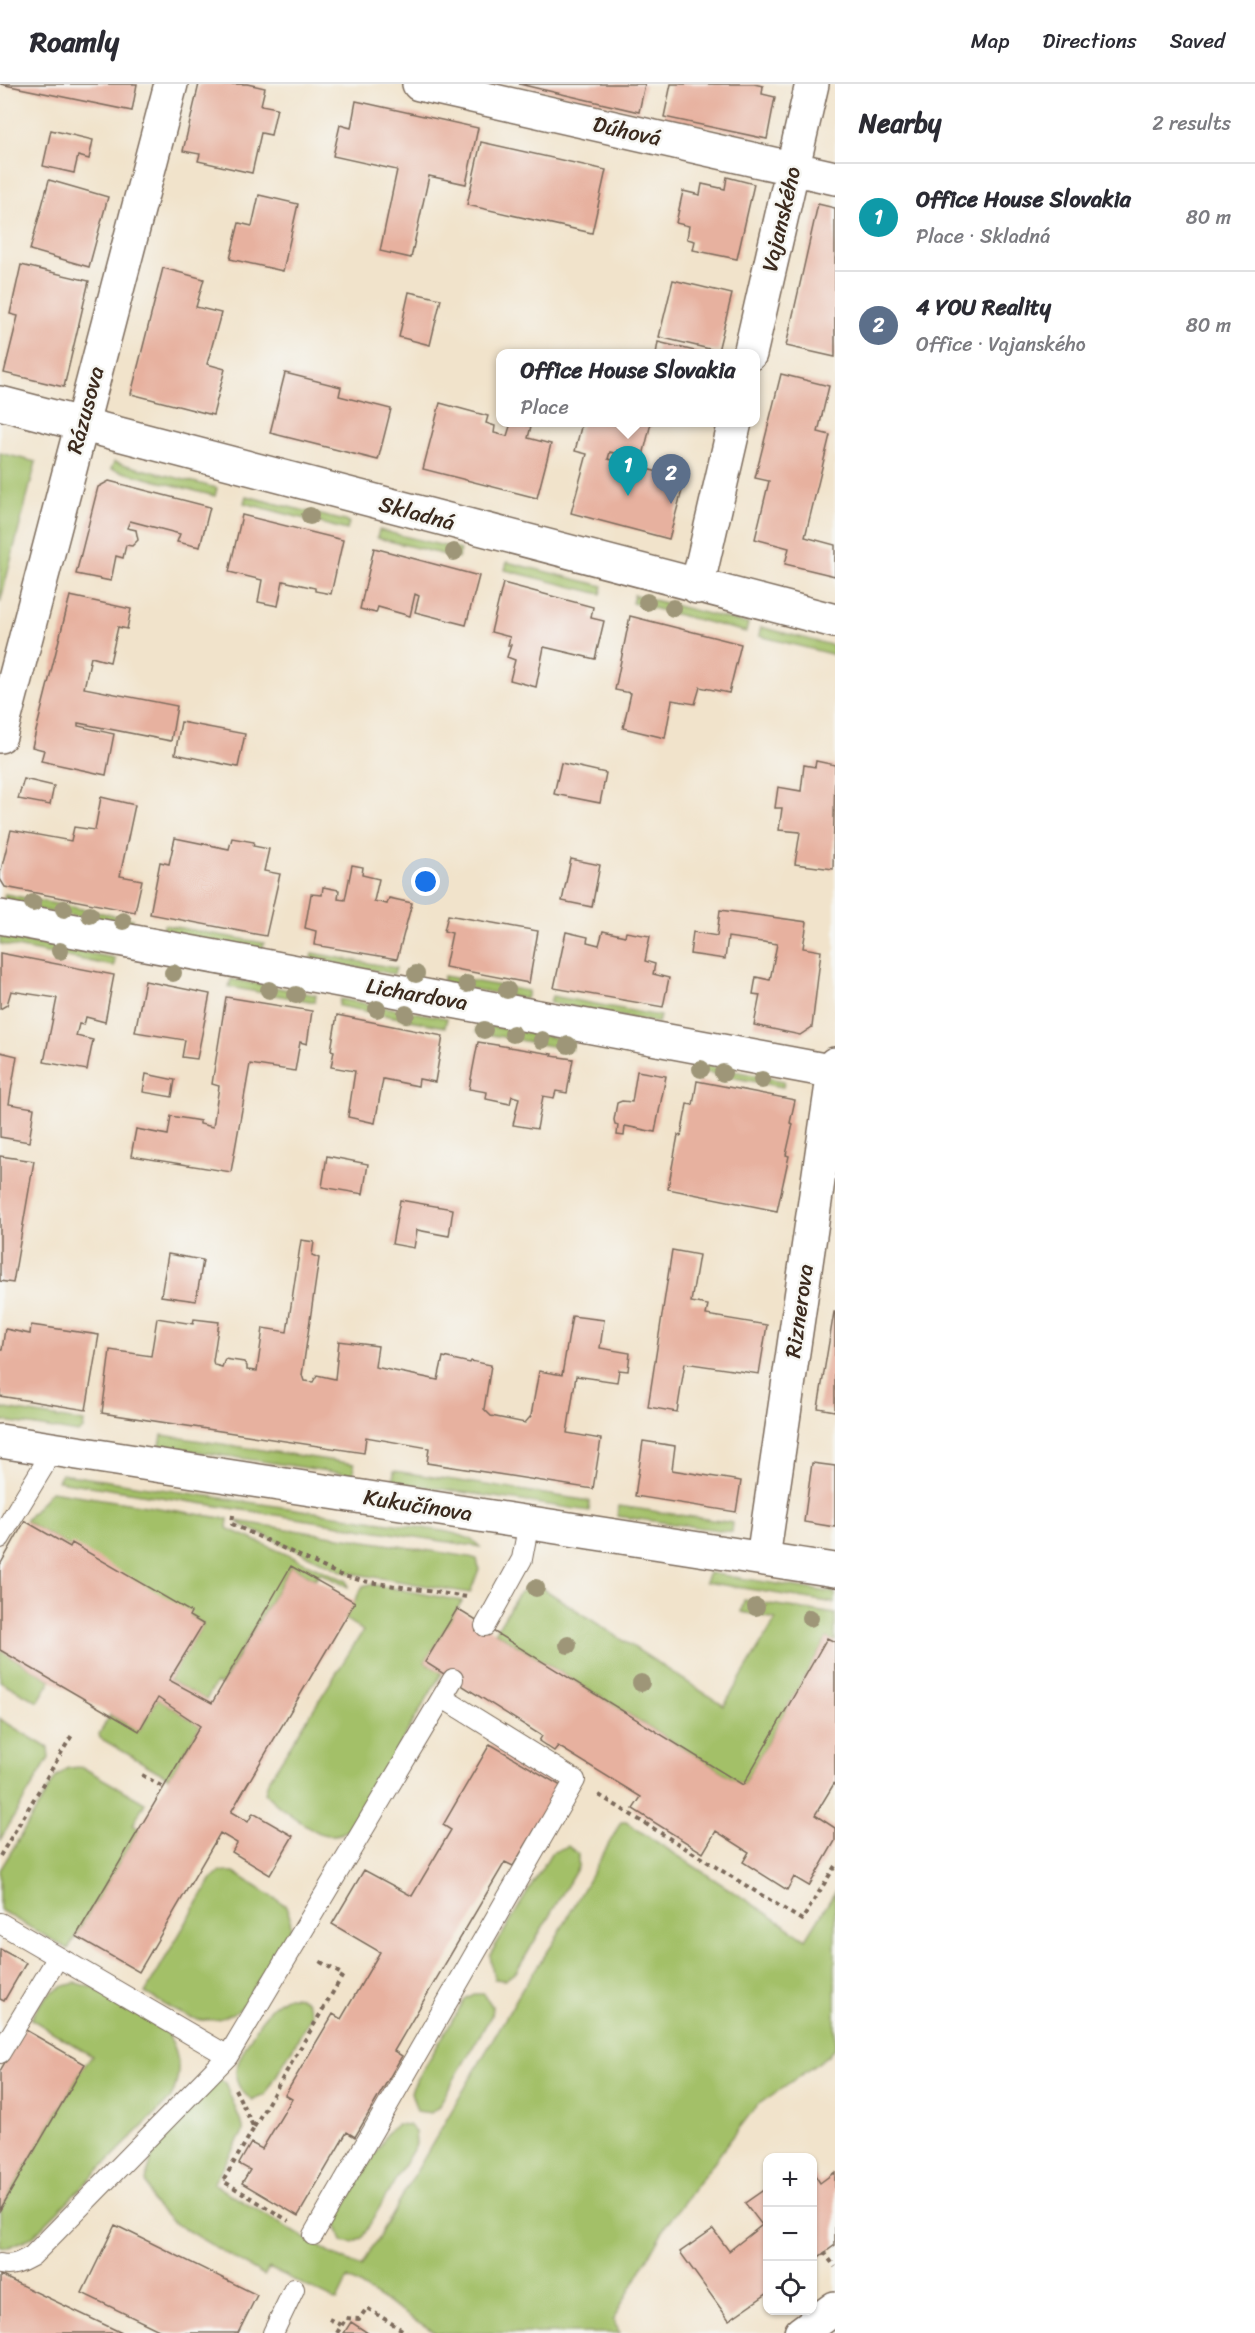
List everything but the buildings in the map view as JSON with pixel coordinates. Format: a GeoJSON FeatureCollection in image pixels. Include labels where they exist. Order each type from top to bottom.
{"type":"FeatureCollection","features":[{"type":"Feature","properties":{"kind":"street","name":"Rázusova"},"geometry":{"type":"LineString","coordinates":[[0,736],[171,84]]}},
{"type":"Feature","properties":{"kind":"street","name":"Dúhová"},"geometry":{"type":"LineString","coordinates":[[419,84],[835,178]]}},
{"type":"Feature","properties":{"kind":"street","name":"Vajanského"},"geometry":{"type":"LineString","coordinates":[[751,349],[812,84]]}},
{"type":"Feature","properties":{"kind":"street","name":"Skladná"},"geometry":{"type":"LineString","coordinates":[[0,403],[697,587],[835,621]]}},
{"type":"Feature","properties":{"kind":"street"},"geometry":{"type":"LineString","coordinates":[[697,587],[734,427]]}},
{"type":"Feature","properties":{"kind":"street","name":"Lichardova"},"geometry":{"type":"LineString","coordinates":[[0,917],[835,1069]]}},
{"type":"Feature","properties":{"kind":"street","name":"Riznerova"},"geometry":{"type":"LineString","coordinates":[[763,1558],[835,1069]]}},
{"type":"Feature","properties":{"kind":"street","name":"Kukučínova"},"geometry":{"type":"LineString","coordinates":[[0,1442],[835,1570]]}},
{"type":"Feature","properties":{"kind":"street"},"geometry":{"type":"LineString","coordinates":[[801,2333],[835,2308]]}},
{"type":"Feature","properties":{"kind":"lane"},"geometry":{"type":"LineString","coordinates":[[0,1538],[43,1467],[48,1449]]}},
{"type":"Feature","properties":{"kind":"lane"},"geometry":{"type":"LineString","coordinates":[[485,1626],[522,1559],[530,1522]]}},
{"type":"Feature","properties":{"kind":"lane"},"geometry":{"type":"LineString","coordinates":[[0,2264],[8,2266],[20,2264],[32,2256],[225,2059],[453,1679]]}},
{"type":"Feature","properties":{"kind":"lane"},"geometry":{"type":"LineString","coordinates":[[313,2235],[575,1780],[442,1698]]}},
{"type":"Feature","properties":{"kind":"lane"},"geometry":{"type":"LineString","coordinates":[[0,1923],[225,2059]]}},
{"type":"Feature","properties":{"kind":"lane"},"geometry":{"type":"LineString","coordinates":[[0,2053],[58,1957]]}},
{"type":"Feature","properties":{"kind":"lane"},"geometry":{"type":"LineString","coordinates":[[273,2333],[294,2289]]}},
{"type":"Feature","properties":{"kind":"path"},"geometry":{"type":"LineString","coordinates":[[233,1515],[232,1524],[340,1575],[363,1581],[499,1602]]}},
{"type":"Feature","properties":{"kind":"path"},"geometry":{"type":"LineString","coordinates":[[0,1856],[72,1735]]}},
{"type":"Feature","properties":{"kind":"path"},"geometry":{"type":"LineString","coordinates":[[142,1775],[163,1787]]}},
{"type":"Feature","properties":{"kind":"path"},"geometry":{"type":"LineString","coordinates":[[575,1780],[802,1920],[835,1866]]}},
{"type":"Feature","properties":{"kind":"path"},"geometry":{"type":"LineString","coordinates":[[293,1946],[342,1975],[223,2181],[313,2235]]}},
{"type":"Feature","properties":{"kind":"path"},"geometry":{"type":"LineString","coordinates":[[225,2059],[254,2127]]}},
{"type":"Feature","properties":{"kind":"path"},"geometry":{"type":"LineString","coordinates":[[824,2252],[835,2267]]}},
{"type":"Feature","properties":{"kind":"path"},"geometry":{"type":"LineString","coordinates":[[337,2333],[346,2318],[359,2319],[367,2308],[407,2333]]}},
{"type":"Feature","properties":{"kind":"path"},"geometry":{"type":"LineString","coordinates":[[328,2319],[341,2325]]}},
{"type":"Feature","properties":{"kind":"green space"},"geometry":{"type":"Polygon","coordinates":[[[0,453],[36,462],[0,603],[0,453]]]}},
{"type":"Feature","properties":{"kind":"green space"},"geometry":{"type":"Polygon","coordinates":[[[114,462],[217,488],[215,496],[111,469],[114,462]]]}},
{"type":"Feature","properties":{"kind":"green space"},"geometry":{"type":"Polygon","coordinates":[[[246,496],[349,522],[347,530],[244,503],[246,496]]]}},
{"type":"Feature","properties":{"kind":"green space"},"geometry":{"type":"Polygon","coordinates":[[[379,530],[461,550],[458,558],[377,538],[379,530]]]}},
{"type":"Feature","properties":{"kind":"green space"},"geometry":{"type":"Polygon","coordinates":[[[507,562],[603,586],[601,594],[505,570],[507,562]]]}},
{"type":"Feature","properties":{"kind":"green space"},"geometry":{"type":"Polygon","coordinates":[[[634,595],[748,624],[746,632],[632,603],[634,595]]]}},
{"type":"Feature","properties":{"kind":"green space"},"geometry":{"type":"Polygon","coordinates":[[[761,627],[835,646],[835,655],[759,636],[761,627]]]}},
{"type":"Feature","properties":{"kind":"green space"},"geometry":{"type":"Polygon","coordinates":[[[5,894],[133,919],[132,927],[3,903],[5,894]]]}},
{"type":"Feature","properties":{"kind":"green space"},"geometry":{"type":"Polygon","coordinates":[[[164,925],[264,943],[262,950],[162,932],[164,925]]]}},
{"type":"Feature","properties":{"kind":"green space"},"geometry":{"type":"Polygon","coordinates":[[[0,937],[115,958],[114,966],[0,944],[0,937]]]}},
{"type":"Feature","properties":{"kind":"green space"},"geometry":{"type":"Polygon","coordinates":[[[312,953],[396,968],[394,974],[311,959],[312,953]]]}},
{"type":"Feature","properties":{"kind":"green space"},"geometry":{"type":"Polygon","coordinates":[[[444,976],[528,991],[526,999],[442,983],[444,976]]]}},
{"type":"Feature","properties":{"kind":"green space"},"geometry":{"type":"Polygon","coordinates":[[[231,979],[316,995],[315,1002],[229,987],[231,979]]]}},
{"type":"Feature","properties":{"kind":"green space"},"geometry":{"type":"Polygon","coordinates":[[[552,996],[660,1016],[658,1023],[550,1003],[552,996]]]}},
{"type":"Feature","properties":{"kind":"green space"},"geometry":{"type":"Polygon","coordinates":[[[340,999],[447,1018],[445,1027],[339,1006],[340,999]]]}},
{"type":"Feature","properties":{"kind":"green space"},"geometry":{"type":"Polygon","coordinates":[[[478,1024],[573,1041],[571,1050],[476,1032],[478,1024]]]}},
{"type":"Feature","properties":{"kind":"green space"},"geometry":{"type":"Polygon","coordinates":[[[694,1063],[784,1081],[783,1087],[693,1070],[694,1063]]]}},
{"type":"Feature","properties":{"kind":"green space"},"geometry":{"type":"Polygon","coordinates":[[[0,1408],[84,1422],[83,1429],[78,1433],[0,1420],[0,1408]]]}},
{"type":"Feature","properties":{"kind":"green space"},"geometry":{"type":"Polygon","coordinates":[[[162,1435],[354,1464],[353,1475],[160,1446],[162,1435]]]}},
{"type":"Feature","properties":{"kind":"green space"},"geometry":{"type":"Polygon","coordinates":[[[394,1471],[590,1501],[589,1511],[393,1482],[394,1471]]]}},
{"type":"Feature","properties":{"kind":"green space"},"geometry":{"type":"Polygon","coordinates":[[[62,1474],[442,1531],[458,1534],[480,1547],[58,1481],[62,1474]]]}},
{"type":"Feature","properties":{"kind":"green space"},"geometry":{"type":"Polygon","coordinates":[[[51,1491],[228,1519],[227,1528],[347,1581],[348,1587],[320,1573],[315,1579],[291,1566],[221,1685],[216,1683],[206,1700],[169,1680],[203,1624],[72,1544],[70,1547],[25,1521],[51,1491]]]}},
{"type":"Feature","properties":{"kind":"green space"},"geometry":{"type":"Polygon","coordinates":[[[619,1506],[733,1523],[732,1532],[617,1516],[619,1506]]]}},
{"type":"Feature","properties":{"kind":"green space"},"geometry":{"type":"Polygon","coordinates":[[[236,1521],[470,1557],[477,1559],[479,1569],[470,1593],[344,1572],[236,1521]]]}},
{"type":"Feature","properties":{"kind":"green space"},"geometry":{"type":"Polygon","coordinates":[[[709,1573],[835,1593],[835,1603],[705,1582],[709,1573]]]}},
{"type":"Feature","properties":{"kind":"green space"},"geometry":{"type":"Polygon","coordinates":[[[370,1584],[462,1601],[425,1662],[442,1673],[349,1830],[327,1835],[294,1817],[265,1793],[268,1781],[363,1631],[345,1619],[363,1586],[370,1584]]]}},
{"type":"Feature","properties":{"kind":"green space"},"geometry":{"type":"Polygon","coordinates":[[[532,1585],[541,1587],[724,1706],[776,1619],[741,1612],[744,1600],[835,1614],[835,1642],[827,1638],[743,1785],[495,1632],[519,1593],[532,1585]]]}},
{"type":"Feature","properties":{"kind":"green space"},"geometry":{"type":"Polygon","coordinates":[[[0,1650],[51,1680],[38,1702],[0,1681],[0,1650]]]}},
{"type":"Feature","properties":{"kind":"green space"},"geometry":{"type":"Polygon","coordinates":[[[158,1698],[200,1726],[169,1778],[100,1738],[99,1734],[110,1715],[139,1731],[158,1698]]]}},
{"type":"Feature","properties":{"kind":"green space"},"geometry":{"type":"Polygon","coordinates":[[[0,1719],[48,1748],[49,1758],[0,1840],[0,1719]]]}},
{"type":"Feature","properties":{"kind":"green space"},"geometry":{"type":"Polygon","coordinates":[[[82,1767],[145,1803],[133,1825],[139,1829],[68,1949],[0,1910],[0,1870],[56,1777],[68,1768],[82,1767]]]}},
{"type":"Feature","properties":{"kind":"green space"},"geometry":{"type":"Polygon","coordinates":[[[621,1822],[626,1822],[806,1939],[835,1892],[835,2047],[828,2056],[756,2106],[665,2227],[613,2320],[620,2333],[436,2333],[348,2278],[337,2301],[269,2268],[264,2276],[171,2221],[153,2203],[146,2181],[154,2147],[170,2123],[219,2079],[225,2083],[243,2132],[213,2184],[330,2253],[361,2267],[524,1986],[552,1945],[621,1822]]]}},
{"type":"Feature","properties":{"kind":"green space"},"geometry":{"type":"Polygon","coordinates":[[[568,1846],[578,1854],[578,1867],[517,1971],[505,1980],[494,1979],[490,1955],[551,1853],[568,1846]]]}},
{"type":"Feature","properties":{"kind":"green space"},"geometry":{"type":"Polygon","coordinates":[[[220,1872],[234,1872],[285,1905],[290,1917],[291,1928],[241,2008],[228,2016],[215,2020],[203,2020],[181,2013],[145,1993],[211,1880],[220,1872]]]}},
{"type":"Feature","properties":{"kind":"green space"},"geometry":{"type":"Polygon","coordinates":[[[76,1983],[94,1988],[162,2028],[176,2052],[178,2071],[175,2089],[171,2098],[32,2237],[9,2247],[0,2246],[0,2210],[85,2064],[92,2056],[31,2019],[40,2005],[54,1991],[76,1983]]]}},
{"type":"Feature","properties":{"kind":"green space"},"geometry":{"type":"Polygon","coordinates":[[[474,1994],[484,1994],[492,2006],[491,2016],[438,2107],[431,2113],[417,2111],[411,2092],[414,2085],[465,1999],[474,1994]]]}},
{"type":"Feature","properties":{"kind":"green space"},"geometry":{"type":"Polygon","coordinates":[[[285,1997],[296,1997],[306,2001],[312,2015],[265,2095],[253,2100],[244,2093],[236,2078],[239,2060],[260,2022],[272,2007],[285,1997]]]}},
{"type":"Feature","properties":{"kind":"green space"},"geometry":{"type":"Polygon","coordinates":[[[397,2124],[408,2125],[415,2132],[416,2144],[362,2238],[353,2243],[342,2241],[336,2222],[388,2132],[397,2124]]]}},
{"type":"Feature","properties":{"kind":"place","name":"Office House Slovakia"},"geometry":{"type":"Point","coordinates":[628,496]}},
{"type":"Feature","properties":{"kind":"place","name":"4 YOU Reality"},"geometry":{"type":"Point","coordinates":[671,504]}}]}
